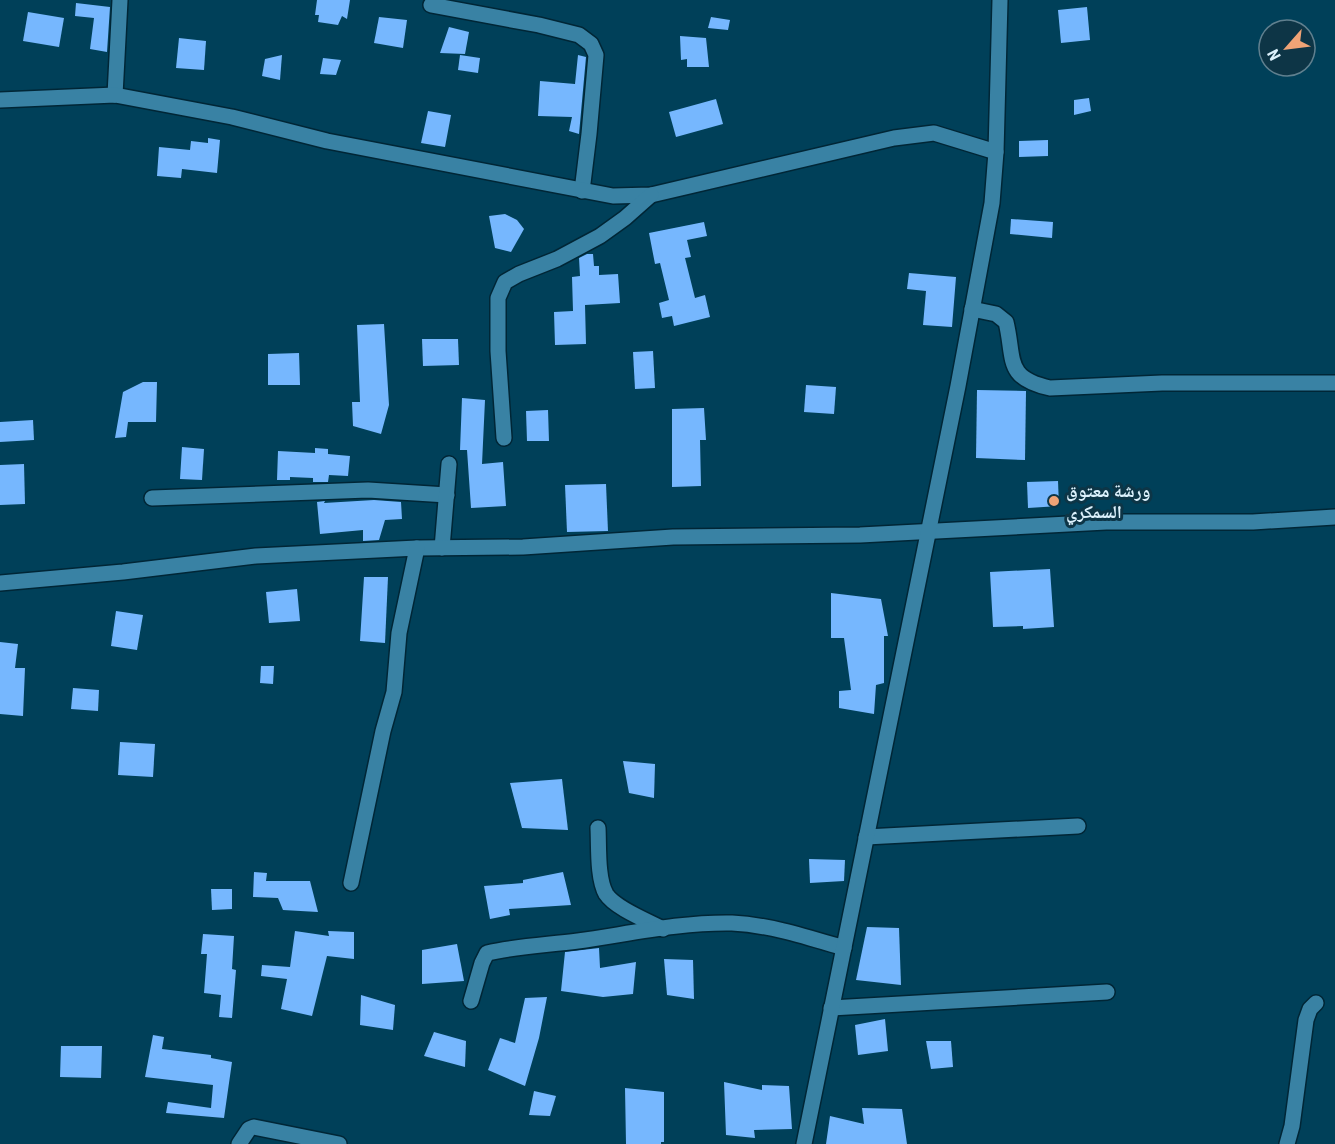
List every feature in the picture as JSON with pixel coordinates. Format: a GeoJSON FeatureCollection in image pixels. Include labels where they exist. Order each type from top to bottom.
{"type":"FeatureCollection","features":[{"type":"Feature","properties":{"kind":"street"},"geometry":{"type":"LineString","coordinates":[[115,95],[120,0]]}},
{"type":"Feature","properties":{"kind":"street"},"geometry":{"type":"LineString","coordinates":[[804,1144],[992,203],[996,152],[1000,0]]}},
{"type":"Feature","properties":{"kind":"street"},"geometry":{"type":"LineString","coordinates":[[431,5],[539,25],[579,36],[591,44],[596,55],[590,134],[582,191]]}},
{"type":"Feature","properties":{"kind":"street"},"geometry":{"type":"LineString","coordinates":[[0,100],[115,95],[232,117],[327,141],[613,196],[651,195],[894,138],[934,133],[996,152]]}},
{"type":"Feature","properties":{"kind":"street"},"geometry":{"type":"LineString","coordinates":[[504,438],[498,351],[498,298],[505,282],[557,259],[600,236],[651,195]]}},
{"type":"Feature","properties":{"kind":"street"},"geometry":{"type":"LineString","coordinates":[[972,309],[996,314],[1006,322],[1012,362],[1016,370],[1032,384],[1050,388],[1162,383],[1335,383]]}},
{"type":"Feature","properties":{"kind":"street"},"geometry":{"type":"LineString","coordinates":[[442,548],[449,464]]}},
{"type":"Feature","properties":{"kind":"street"},"geometry":{"type":"LineString","coordinates":[[152,498],[368,490],[447,495]]}},
{"type":"Feature","properties":{"kind":"street"},"geometry":{"type":"LineString","coordinates":[[0,583],[123,572],[256,556],[417,548],[523,547],[673,537],[860,535],[1106,522],[1252,522],[1335,517]]}},
{"type":"Feature","properties":{"kind":"street"},"geometry":{"type":"LineString","coordinates":[[351,883],[383,731],[394,692],[399,633],[417,548]]}},
{"type":"Feature","properties":{"kind":"street"},"geometry":{"type":"LineString","coordinates":[[866,837],[1078,826]]}},
{"type":"Feature","properties":{"kind":"street"},"geometry":{"type":"LineString","coordinates":[[598,828],[602,881],[607,896],[624,909],[663,929]]}},
{"type":"Feature","properties":{"kind":"street"},"geometry":{"type":"LineString","coordinates":[[471,1001],[487,953],[698,924],[734,924],[780,929],[844,948]]}},
{"type":"Feature","properties":{"kind":"street"},"geometry":{"type":"LineString","coordinates":[[831,1008],[1107,992]]}},
{"type":"Feature","properties":{"kind":"street"},"geometry":{"type":"LineString","coordinates":[[1287,1144],[1292,1126],[1306,1020],[1316,1004]]}},
{"type":"Feature","properties":{"kind":"street"},"geometry":{"type":"LineString","coordinates":[[239,1144],[249,1128],[254,1127],[339,1144]]}},
{"type":"Feature","properties":{"kind":"building"},"geometry":{"type":"Polygon","coordinates":[[[317,0],[350,0],[347,19],[342,16],[338,25],[318,22],[319,15],[315,15],[317,0]]]}},
{"type":"Feature","properties":{"kind":"building"},"geometry":{"type":"Polygon","coordinates":[[[76,3],[110,7],[107,52],[90,49],[94,18],[75,16],[76,3]]]}},
{"type":"Feature","properties":{"kind":"building"},"geometry":{"type":"Polygon","coordinates":[[[1087,7],[1090,40],[1061,43],[1058,10],[1087,7]]]}},
{"type":"Feature","properties":{"kind":"building"},"geometry":{"type":"Polygon","coordinates":[[[28,12],[64,18],[59,47],[23,41],[28,12]]]}},
{"type":"Feature","properties":{"kind":"building"},"geometry":{"type":"Polygon","coordinates":[[[379,17],[407,20],[403,48],[374,43],[379,17]]]}},
{"type":"Feature","properties":{"kind":"building"},"geometry":{"type":"Polygon","coordinates":[[[711,17],[730,20],[728,30],[708,28],[711,17]]]}},
{"type":"Feature","properties":{"kind":"building"},"geometry":{"type":"Polygon","coordinates":[[[449,27],[469,32],[465,54],[440,53],[449,27]]]}},
{"type":"Feature","properties":{"kind":"building"},"geometry":{"type":"Polygon","coordinates":[[[680,36],[706,38],[709,67],[687,67],[687,59],[681,60],[680,36]]]}},
{"type":"Feature","properties":{"kind":"building"},"geometry":{"type":"Polygon","coordinates":[[[179,38],[206,41],[204,70],[176,68],[179,38]]]}},
{"type":"Feature","properties":{"kind":"building"},"geometry":{"type":"Polygon","coordinates":[[[282,55],[280,80],[262,76],[265,59],[282,55]]]}},
{"type":"Feature","properties":{"kind":"building"},"geometry":{"type":"Polygon","coordinates":[[[460,55],[480,58],[478,73],[458,70],[460,55]]]}},
{"type":"Feature","properties":{"kind":"building"},"geometry":{"type":"Polygon","coordinates":[[[578,55],[586,57],[579,134],[569,131],[572,117],[538,116],[540,81],[575,84],[578,55]]]}},
{"type":"Feature","properties":{"kind":"building"},"geometry":{"type":"Polygon","coordinates":[[[323,58],[341,60],[336,75],[320,74],[323,58]]]}},
{"type":"Feature","properties":{"kind":"building"},"geometry":{"type":"Polygon","coordinates":[[[1089,98],[1091,111],[1074,115],[1074,100],[1089,98]]]}},
{"type":"Feature","properties":{"kind":"building"},"geometry":{"type":"Polygon","coordinates":[[[716,99],[723,124],[676,137],[669,112],[716,99]]]}},
{"type":"Feature","properties":{"kind":"building"},"geometry":{"type":"Polygon","coordinates":[[[428,111],[451,115],[445,147],[421,143],[428,111]]]}},
{"type":"Feature","properties":{"kind":"building"},"geometry":{"type":"Polygon","coordinates":[[[208,138],[220,140],[217,173],[182,169],[181,178],[157,176],[159,147],[190,150],[191,141],[208,143],[208,138]]]}},
{"type":"Feature","properties":{"kind":"building"},"geometry":{"type":"Polygon","coordinates":[[[1048,140],[1048,156],[1019,157],[1019,141],[1048,140]]]}},
{"type":"Feature","properties":{"kind":"building"},"geometry":{"type":"Polygon","coordinates":[[[505,214],[517,220],[524,229],[511,252],[495,248],[489,216],[505,214]]]}},
{"type":"Feature","properties":{"kind":"building"},"geometry":{"type":"Polygon","coordinates":[[[1011,219],[1053,222],[1052,238],[1010,234],[1011,219]]]}},
{"type":"Feature","properties":{"kind":"building"},"geometry":{"type":"Polygon","coordinates":[[[704,222],[707,236],[687,240],[691,257],[685,258],[695,298],[705,295],[710,317],[674,326],[672,316],[662,318],[659,303],[669,300],[660,263],[655,264],[649,233],[704,222]]]}},
{"type":"Feature","properties":{"kind":"building"},"geometry":{"type":"Polygon","coordinates":[[[593,254],[594,266],[599,266],[599,275],[618,274],[620,303],[585,305],[586,344],[555,345],[554,312],[573,311],[572,277],[580,276],[579,258],[593,254]]]}},
{"type":"Feature","properties":{"kind":"building"},"geometry":{"type":"Polygon","coordinates":[[[909,273],[956,277],[952,327],[923,325],[926,291],[907,289],[909,273]]]}},
{"type":"Feature","properties":{"kind":"building"},"geometry":{"type":"Polygon","coordinates":[[[384,324],[389,405],[381,434],[353,426],[352,402],[360,402],[357,325],[384,324]]]}},
{"type":"Feature","properties":{"kind":"building"},"geometry":{"type":"Polygon","coordinates":[[[422,339],[458,339],[459,365],[423,366],[422,339]]]}},
{"type":"Feature","properties":{"kind":"building"},"geometry":{"type":"Polygon","coordinates":[[[653,351],[655,388],[635,389],[633,352],[653,351]]]}},
{"type":"Feature","properties":{"kind":"building"},"geometry":{"type":"Polygon","coordinates":[[[299,353],[300,385],[268,385],[268,354],[299,353]]]}},
{"type":"Feature","properties":{"kind":"building"},"geometry":{"type":"Polygon","coordinates":[[[143,382],[157,382],[156,422],[128,422],[126,437],[115,438],[123,392],[143,382]]]}},
{"type":"Feature","properties":{"kind":"building"},"geometry":{"type":"Polygon","coordinates":[[[806,385],[836,387],[834,414],[804,412],[806,385]]]}},
{"type":"Feature","properties":{"kind":"building"},"geometry":{"type":"Polygon","coordinates":[[[977,390],[1026,391],[1025,460],[976,458],[977,390]]]}},
{"type":"Feature","properties":{"kind":"building"},"geometry":{"type":"Polygon","coordinates":[[[462,398],[485,400],[482,464],[503,462],[506,506],[471,508],[467,450],[460,450],[462,398]]]}},
{"type":"Feature","properties":{"kind":"building"},"geometry":{"type":"Polygon","coordinates":[[[704,408],[706,440],[700,440],[701,486],[672,487],[672,409],[704,408]]]}},
{"type":"Feature","properties":{"kind":"building"},"geometry":{"type":"Polygon","coordinates":[[[548,410],[549,441],[527,441],[526,411],[548,410]]]}},
{"type":"Feature","properties":{"kind":"building"},"geometry":{"type":"Polygon","coordinates":[[[33,420],[34,440],[0,442],[0,422],[33,420]]]}},
{"type":"Feature","properties":{"kind":"building"},"geometry":{"type":"Polygon","coordinates":[[[182,447],[204,449],[202,480],[180,479],[182,447]]]}},
{"type":"Feature","properties":{"kind":"building"},"geometry":{"type":"Polygon","coordinates":[[[315,448],[328,449],[328,454],[350,456],[348,476],[329,475],[328,482],[313,482],[313,478],[290,477],[290,480],[277,480],[278,451],[315,453],[315,448]]]}},
{"type":"Feature","properties":{"kind":"building"},"geometry":{"type":"Polygon","coordinates":[[[24,464],[25,504],[0,505],[0,465],[24,464]]]}},
{"type":"Feature","properties":{"kind":"building"},"geometry":{"type":"Polygon","coordinates":[[[1058,481],[1059,506],[1028,508],[1027,482],[1058,481]]]}},
{"type":"Feature","properties":{"kind":"building"},"geometry":{"type":"Polygon","coordinates":[[[606,484],[608,531],[567,532],[565,485],[606,484]]]}},
{"type":"Feature","properties":{"kind":"building"},"geometry":{"type":"Polygon","coordinates":[[[374,500],[401,502],[402,519],[385,520],[379,540],[363,541],[363,530],[320,534],[317,502],[374,500]]]}},
{"type":"Feature","properties":{"kind":"building"},"geometry":{"type":"Polygon","coordinates":[[[1050,569],[1054,627],[1023,629],[1023,626],[993,627],[990,572],[1050,569]]]}},
{"type":"Feature","properties":{"kind":"building"},"geometry":{"type":"Polygon","coordinates":[[[364,577],[388,577],[385,643],[360,641],[364,577]]]}},
{"type":"Feature","properties":{"kind":"building"},"geometry":{"type":"Polygon","coordinates":[[[297,589],[300,621],[269,623],[266,592],[297,589]]]}},
{"type":"Feature","properties":{"kind":"building"},"geometry":{"type":"Polygon","coordinates":[[[831,593],[881,599],[888,636],[884,636],[884,683],[876,685],[874,714],[839,708],[839,691],[851,690],[844,638],[831,638],[831,593]]]}},
{"type":"Feature","properties":{"kind":"building"},"geometry":{"type":"Polygon","coordinates":[[[116,611],[143,615],[137,650],[111,646],[116,611]]]}},
{"type":"Feature","properties":{"kind":"building"},"geometry":{"type":"Polygon","coordinates":[[[0,642],[18,644],[15,668],[25,668],[23,716],[0,714],[0,642]]]}},
{"type":"Feature","properties":{"kind":"building"},"geometry":{"type":"Polygon","coordinates":[[[261,666],[274,666],[273,684],[260,683],[261,666]]]}},
{"type":"Feature","properties":{"kind":"building"},"geometry":{"type":"Polygon","coordinates":[[[73,688],[99,690],[98,711],[71,709],[73,688]]]}},
{"type":"Feature","properties":{"kind":"building"},"geometry":{"type":"Polygon","coordinates":[[[120,742],[155,744],[153,777],[118,775],[120,742]]]}},
{"type":"Feature","properties":{"kind":"building"},"geometry":{"type":"Polygon","coordinates":[[[623,761],[655,764],[654,798],[629,793],[623,761]]]}},
{"type":"Feature","properties":{"kind":"building"},"geometry":{"type":"Polygon","coordinates":[[[562,779],[568,830],[522,828],[510,783],[562,779]]]}},
{"type":"Feature","properties":{"kind":"building"},"geometry":{"type":"Polygon","coordinates":[[[809,859],[845,860],[844,881],[810,883],[809,859]]]}},
{"type":"Feature","properties":{"kind":"building"},"geometry":{"type":"Polygon","coordinates":[[[254,872],[267,873],[266,881],[310,881],[318,912],[283,910],[278,898],[253,897],[254,872]]]}},
{"type":"Feature","properties":{"kind":"building"},"geometry":{"type":"Polygon","coordinates":[[[563,872],[571,905],[509,909],[510,915],[490,919],[484,886],[523,883],[523,880],[563,872]]]}},
{"type":"Feature","properties":{"kind":"building"},"geometry":{"type":"Polygon","coordinates":[[[211,889],[232,889],[232,909],[212,910],[211,889]]]}},
{"type":"Feature","properties":{"kind":"building"},"geometry":{"type":"Polygon","coordinates":[[[867,927],[899,928],[901,985],[856,980],[867,927]]]}},
{"type":"Feature","properties":{"kind":"building"},"geometry":{"type":"Polygon","coordinates":[[[295,931],[329,936],[328,931],[354,932],[354,959],[327,956],[312,1016],[281,1009],[287,979],[261,976],[262,965],[290,967],[295,931]]]}},
{"type":"Feature","properties":{"kind":"building"},"geometry":{"type":"Polygon","coordinates":[[[203,934],[234,936],[232,969],[236,970],[232,1018],[219,1017],[221,995],[204,993],[207,954],[201,954],[203,934]]]}},
{"type":"Feature","properties":{"kind":"building"},"geometry":{"type":"Polygon","coordinates":[[[457,944],[464,981],[422,984],[422,950],[457,944]]]}},
{"type":"Feature","properties":{"kind":"building"},"geometry":{"type":"Polygon","coordinates":[[[599,948],[600,968],[636,962],[633,994],[603,997],[561,991],[565,952],[599,948]]]}},
{"type":"Feature","properties":{"kind":"building"},"geometry":{"type":"Polygon","coordinates":[[[664,959],[693,960],[694,999],[667,995],[664,959]]]}},
{"type":"Feature","properties":{"kind":"building"},"geometry":{"type":"Polygon","coordinates":[[[361,995],[395,1005],[393,1030],[360,1025],[361,995]]]}},
{"type":"Feature","properties":{"kind":"building"},"geometry":{"type":"Polygon","coordinates":[[[547,997],[539,1038],[525,1086],[488,1070],[500,1038],[515,1043],[525,998],[547,997]]]}},
{"type":"Feature","properties":{"kind":"building"},"geometry":{"type":"Polygon","coordinates":[[[885,1019],[888,1051],[858,1055],[855,1025],[885,1019]]]}},
{"type":"Feature","properties":{"kind":"building"},"geometry":{"type":"Polygon","coordinates":[[[434,1032],[466,1041],[465,1067],[424,1056],[434,1032]]]}},
{"type":"Feature","properties":{"kind":"building"},"geometry":{"type":"Polygon","coordinates":[[[153,1035],[164,1037],[162,1049],[211,1055],[211,1058],[232,1062],[224,1118],[166,1113],[168,1102],[211,1108],[213,1085],[145,1077],[153,1035]]]}},
{"type":"Feature","properties":{"kind":"building"},"geometry":{"type":"Polygon","coordinates":[[[926,1041],[951,1041],[953,1067],[931,1069],[926,1041]]]}},
{"type":"Feature","properties":{"kind":"building"},"geometry":{"type":"Polygon","coordinates":[[[61,1046],[102,1046],[101,1078],[60,1077],[61,1046]]]}},
{"type":"Feature","properties":{"kind":"building"},"geometry":{"type":"Polygon","coordinates":[[[724,1082],[762,1090],[762,1085],[789,1086],[792,1129],[754,1130],[755,1138],[726,1135],[724,1082]]]}},
{"type":"Feature","properties":{"kind":"building"},"geometry":{"type":"Polygon","coordinates":[[[625,1088],[664,1092],[664,1142],[661,1144],[626,1144],[625,1088]]]}},
{"type":"Feature","properties":{"kind":"building"},"geometry":{"type":"Polygon","coordinates":[[[534,1091],[556,1096],[550,1116],[529,1115],[534,1091]]]}},
{"type":"Feature","properties":{"kind":"building"},"geometry":{"type":"Polygon","coordinates":[[[862,1108],[902,1109],[907,1144],[826,1144],[830,1116],[864,1124],[862,1108]]]}},
{"type":"Feature","properties":{"kind":"place","name":"ورشة معتوق السمكري"},"geometry":{"type":"Point","coordinates":[1054,501]}}]}
